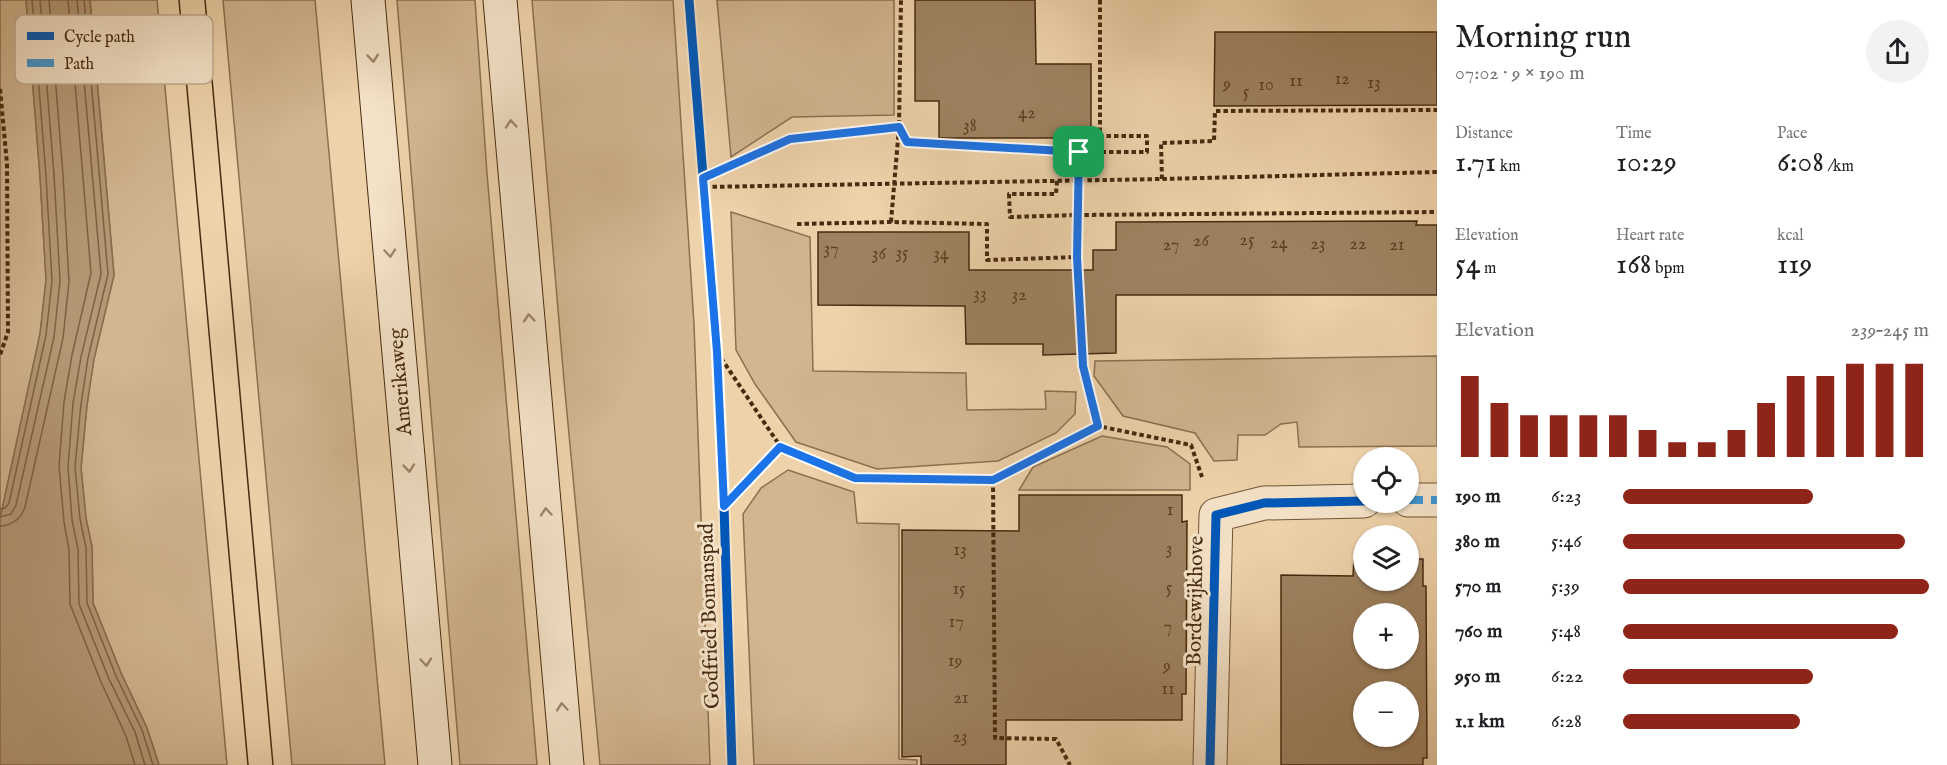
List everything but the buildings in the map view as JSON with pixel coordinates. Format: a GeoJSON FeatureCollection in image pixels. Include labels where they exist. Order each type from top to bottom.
{"type":"FeatureCollection","features":[{"type":"Feature","properties":{"kind":"main road","name":"Amerikaweg"},"geometry":{"type":"LineString","coordinates":[[368,0],[435,765]]}},
{"type":"Feature","properties":{"kind":"main road"},"geometry":{"type":"LineString","coordinates":[[500,0],[567,765]]}},
{"type":"Feature","properties":{"kind":"main road"},"geometry":{"type":"LineString","coordinates":[[1419,500],[1437,500]]}},
{"type":"Feature","properties":{"kind":"main road","name":"Bordewijkhove"},"geometry":{"type":"LineString","coordinates":[[1210,765],[1216,515],[1264,503],[1353,501]]}},
{"type":"Feature","properties":{"kind":"path"},"geometry":{"type":"LineString","coordinates":[[891,222],[899,127],[901,0]]}},
{"type":"Feature","properties":{"kind":"path"},"geometry":{"type":"LineString","coordinates":[[899,127],[907,142],[1079,152],[1147,152],[1147,135],[1101,136],[1100,0]]}},
{"type":"Feature","properties":{"kind":"path"},"geometry":{"type":"LineString","coordinates":[[0,89],[7,164],[8,333],[0,355]]}},
{"type":"Feature","properties":{"kind":"path"},"geometry":{"type":"LineString","coordinates":[[1162,179],[1161,143],[1214,141],[1215,111],[1437,110]]}},
{"type":"Feature","properties":{"kind":"path"},"geometry":{"type":"LineString","coordinates":[[704,182],[790,139],[899,127]]}},
{"type":"Feature","properties":{"kind":"path"},"geometry":{"type":"LineString","coordinates":[[1079,152],[1077,257],[1083,366],[1098,426]]}},
{"type":"Feature","properties":{"kind":"path"},"geometry":{"type":"LineString","coordinates":[[702,166],[706,198]]}},
{"type":"Feature","properties":{"kind":"path"},"geometry":{"type":"LineString","coordinates":[[704,182],[895,184],[1437,171]]}},
{"type":"Feature","properties":{"kind":"path"},"geometry":{"type":"LineString","coordinates":[[1057,181],[1056,194],[1009,194],[1010,217],[1437,212]]}},
{"type":"Feature","properties":{"kind":"path"},"geometry":{"type":"LineString","coordinates":[[797,224],[891,222],[987,224],[987,260],[1077,257]]}},
{"type":"Feature","properties":{"kind":"path"},"geometry":{"type":"LineString","coordinates":[[716,340],[718,375]]}},
{"type":"Feature","properties":{"kind":"path"},"geometry":{"type":"LineString","coordinates":[[717,352],[780,447],[855,478],[993,480],[1098,426],[1191,446],[1216,515]]}},
{"type":"Feature","properties":{"kind":"path"},"geometry":{"type":"LineString","coordinates":[[724,506],[780,447]]}},
{"type":"Feature","properties":{"kind":"path"},"geometry":{"type":"LineString","coordinates":[[993,480],[995,738],[1056,739],[1070,765]]}},
{"type":"Feature","properties":{"kind":"shaded area"},"geometry":{"type":"Polygon","coordinates":[[[0,0],[26,0],[27,15],[15,15],[15,84],[33,84],[46,280],[40,334],[0,519],[0,0]]]}},
{"type":"Feature","properties":{"kind":"shaded area"},"geometry":{"type":"Polygon","coordinates":[[[90,0],[157,0],[158,15],[91,15],[90,0]]]}},
{"type":"Feature","properties":{"kind":"shaded area"},"geometry":{"type":"Polygon","coordinates":[[[223,0],[315,0],[385,765],[292,765],[223,0]]]}},
{"type":"Feature","properties":{"kind":"shaded area"},"geometry":{"type":"Polygon","coordinates":[[[397,0],[475,0],[487,173],[537,765],[460,765],[397,0]]]}},
{"type":"Feature","properties":{"kind":"shaded area"},"geometry":{"type":"Polygon","coordinates":[[[532,0],[673,0],[694,324],[710,765],[600,765],[564,381],[532,0]]]}},
{"type":"Feature","properties":{"kind":"shaded area"},"geometry":{"type":"Polygon","coordinates":[[[717,0],[894,0],[894,115],[792,117],[731,157],[717,0]]]}},
{"type":"Feature","properties":{"kind":"shaded area"},"geometry":{"type":"Polygon","coordinates":[[[97,84],[165,84],[227,765],[159,765],[147,728],[121,673],[93,603],[92,547],[86,519],[81,468],[94,359],[114,275],[97,84]]]}},
{"type":"Feature","properties":{"kind":"shaded area"},"geometry":{"type":"Polygon","coordinates":[[[731,212],[810,237],[813,371],[966,373],[967,410],[1046,409],[1045,391],[1076,392],[1075,414],[1056,433],[998,461],[877,469],[796,442],[755,384],[736,350],[731,212]]]}},
{"type":"Feature","properties":{"kind":"shaded area"},"geometry":{"type":"Polygon","coordinates":[[[1437,356],[1437,446],[1299,447],[1297,422],[1281,424],[1265,435],[1238,435],[1237,460],[1214,461],[1195,433],[1123,416],[1094,376],[1095,361],[1437,356]]]}},
{"type":"Feature","properties":{"kind":"shaded area"},"geometry":{"type":"Polygon","coordinates":[[[1102,436],[1167,447],[1190,464],[1190,490],[1019,490],[1033,467],[1102,436]]]}},
{"type":"Feature","properties":{"kind":"shaded area"},"geometry":{"type":"Polygon","coordinates":[[[788,470],[854,492],[857,523],[899,524],[899,759],[917,760],[917,765],[754,765],[743,514],[761,488],[788,470]]]}},
{"type":"Feature","properties":{"kind":"water"},"geometry":{"type":"Polygon","coordinates":[[[26,0],[90,0],[91,15],[27,15],[26,0]]]}},
{"type":"Feature","properties":{"kind":"water"},"geometry":{"type":"Polygon","coordinates":[[[33,84],[97,84],[114,275],[94,359],[81,468],[86,518],[92,547],[93,603],[121,673],[147,728],[159,765],[0,765],[0,519],[40,334],[46,280],[33,84]]]}},
{"type":"Feature","properties":{"kind":"tram line"},"geometry":{"type":"LineString","coordinates":[[179,0],[180,15]]}},
{"type":"Feature","properties":{"kind":"tram line"},"geometry":{"type":"LineString","coordinates":[[205,0],[206,15]]}},
{"type":"Feature","properties":{"kind":"tram line"},"geometry":{"type":"LineString","coordinates":[[187,84],[248,765]]}},
{"type":"Feature","properties":{"kind":"tram line"},"geometry":{"type":"LineString","coordinates":[[212,84],[273,765]]}},
{"type":"Feature","properties":{"kind":"marked path"},"geometry":{"type":"LineString","coordinates":[[1419,500],[1437,500]]}},
{"type":"Feature","properties":{"kind":"cycle path","name":"Godfried Bomanspad"},"geometry":{"type":"LineString","coordinates":[[689,0],[717,352],[732,765]]}},
{"type":"Feature","properties":{"kind":"cycle path"},"geometry":{"type":"LineString","coordinates":[[1210,765],[1216,515],[1264,503],[1353,501]]}},
{"type":"Feature","properties":{"kind":"route"},"geometry":{"type":"LineString","coordinates":[[899,127],[907,142],[1079,152],[1077,257],[1083,366],[1098,426],[993,480],[855,478],[780,447],[724,506],[717,352],[703,178],[790,139],[899,127]]}}]}
